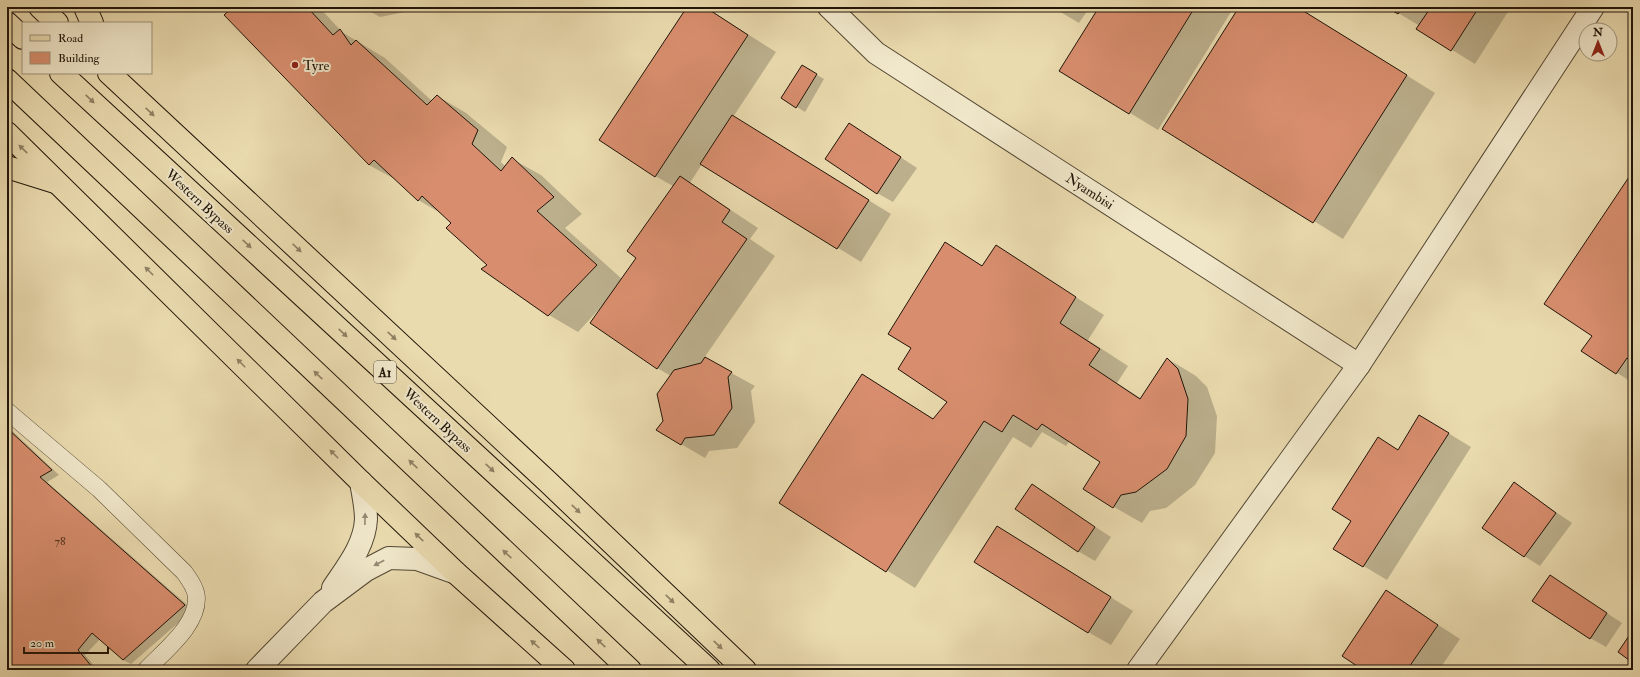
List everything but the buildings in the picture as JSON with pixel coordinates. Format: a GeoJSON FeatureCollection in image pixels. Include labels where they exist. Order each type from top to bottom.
{"type":"FeatureCollection","features":[{"type":"Feature","properties":{"kind":"main road"},"geometry":{"type":"LineString","coordinates":[[40,7],[56,22]]}},
{"type":"Feature","properties":{"kind":"main road"},"geometry":{"type":"LineString","coordinates":[[85,7],[92,22]]}},
{"type":"Feature","properties":{"kind":"main road"},"geometry":{"type":"LineString","coordinates":[[7,23],[22,37]]}},
{"type":"Feature","properties":{"kind":"main road","name":"Western Bypass"},"geometry":{"type":"LineString","coordinates":[[62,74],[709,670]]}},
{"type":"Feature","properties":{"kind":"main road"},"geometry":{"type":"LineString","coordinates":[[116,77],[542,476],[745,670]]}},
{"type":"Feature","properties":{"kind":"main road"},"geometry":{"type":"LineString","coordinates":[[7,80],[630,670]]}},
{"type":"Feature","properties":{"kind":"main road"},"geometry":{"type":"LineString","coordinates":[[7,133],[361,482],[456,573],[564,670]]}},
{"type":"Feature","properties":{"kind":"main road"},"geometry":{"type":"LineString","coordinates":[[7,167],[60,184]]}},
{"type":"Feature","properties":{"kind":"street","name":"Nyambisi"},"geometry":{"type":"LineString","coordinates":[[829,7],[876,53],[1359,366]]}},
{"type":"Feature","properties":{"kind":"street"},"geometry":{"type":"LineString","coordinates":[[1138,670],[1359,366],[1593,7]]}},
{"type":"Feature","properties":{"kind":"street"},"geometry":{"type":"LineString","coordinates":[[323,602],[350,562],[363,538],[366,518],[361,482]]}},
{"type":"Feature","properties":{"kind":"street"},"geometry":{"type":"LineString","coordinates":[[257,670],[323,602],[366,570],[388,558],[416,559],[456,573]]}},
{"type":"Feature","properties":{"kind":"lane"},"geometry":{"type":"LineString","coordinates":[[7,411],[99,488],[184,572],[193,585],[196,605],[189,624],[146,670]]}},
{"type":"Feature","properties":{"kind":"place","name":"Tyre"},"geometry":{"type":"Point","coordinates":[295,65]}}]}
